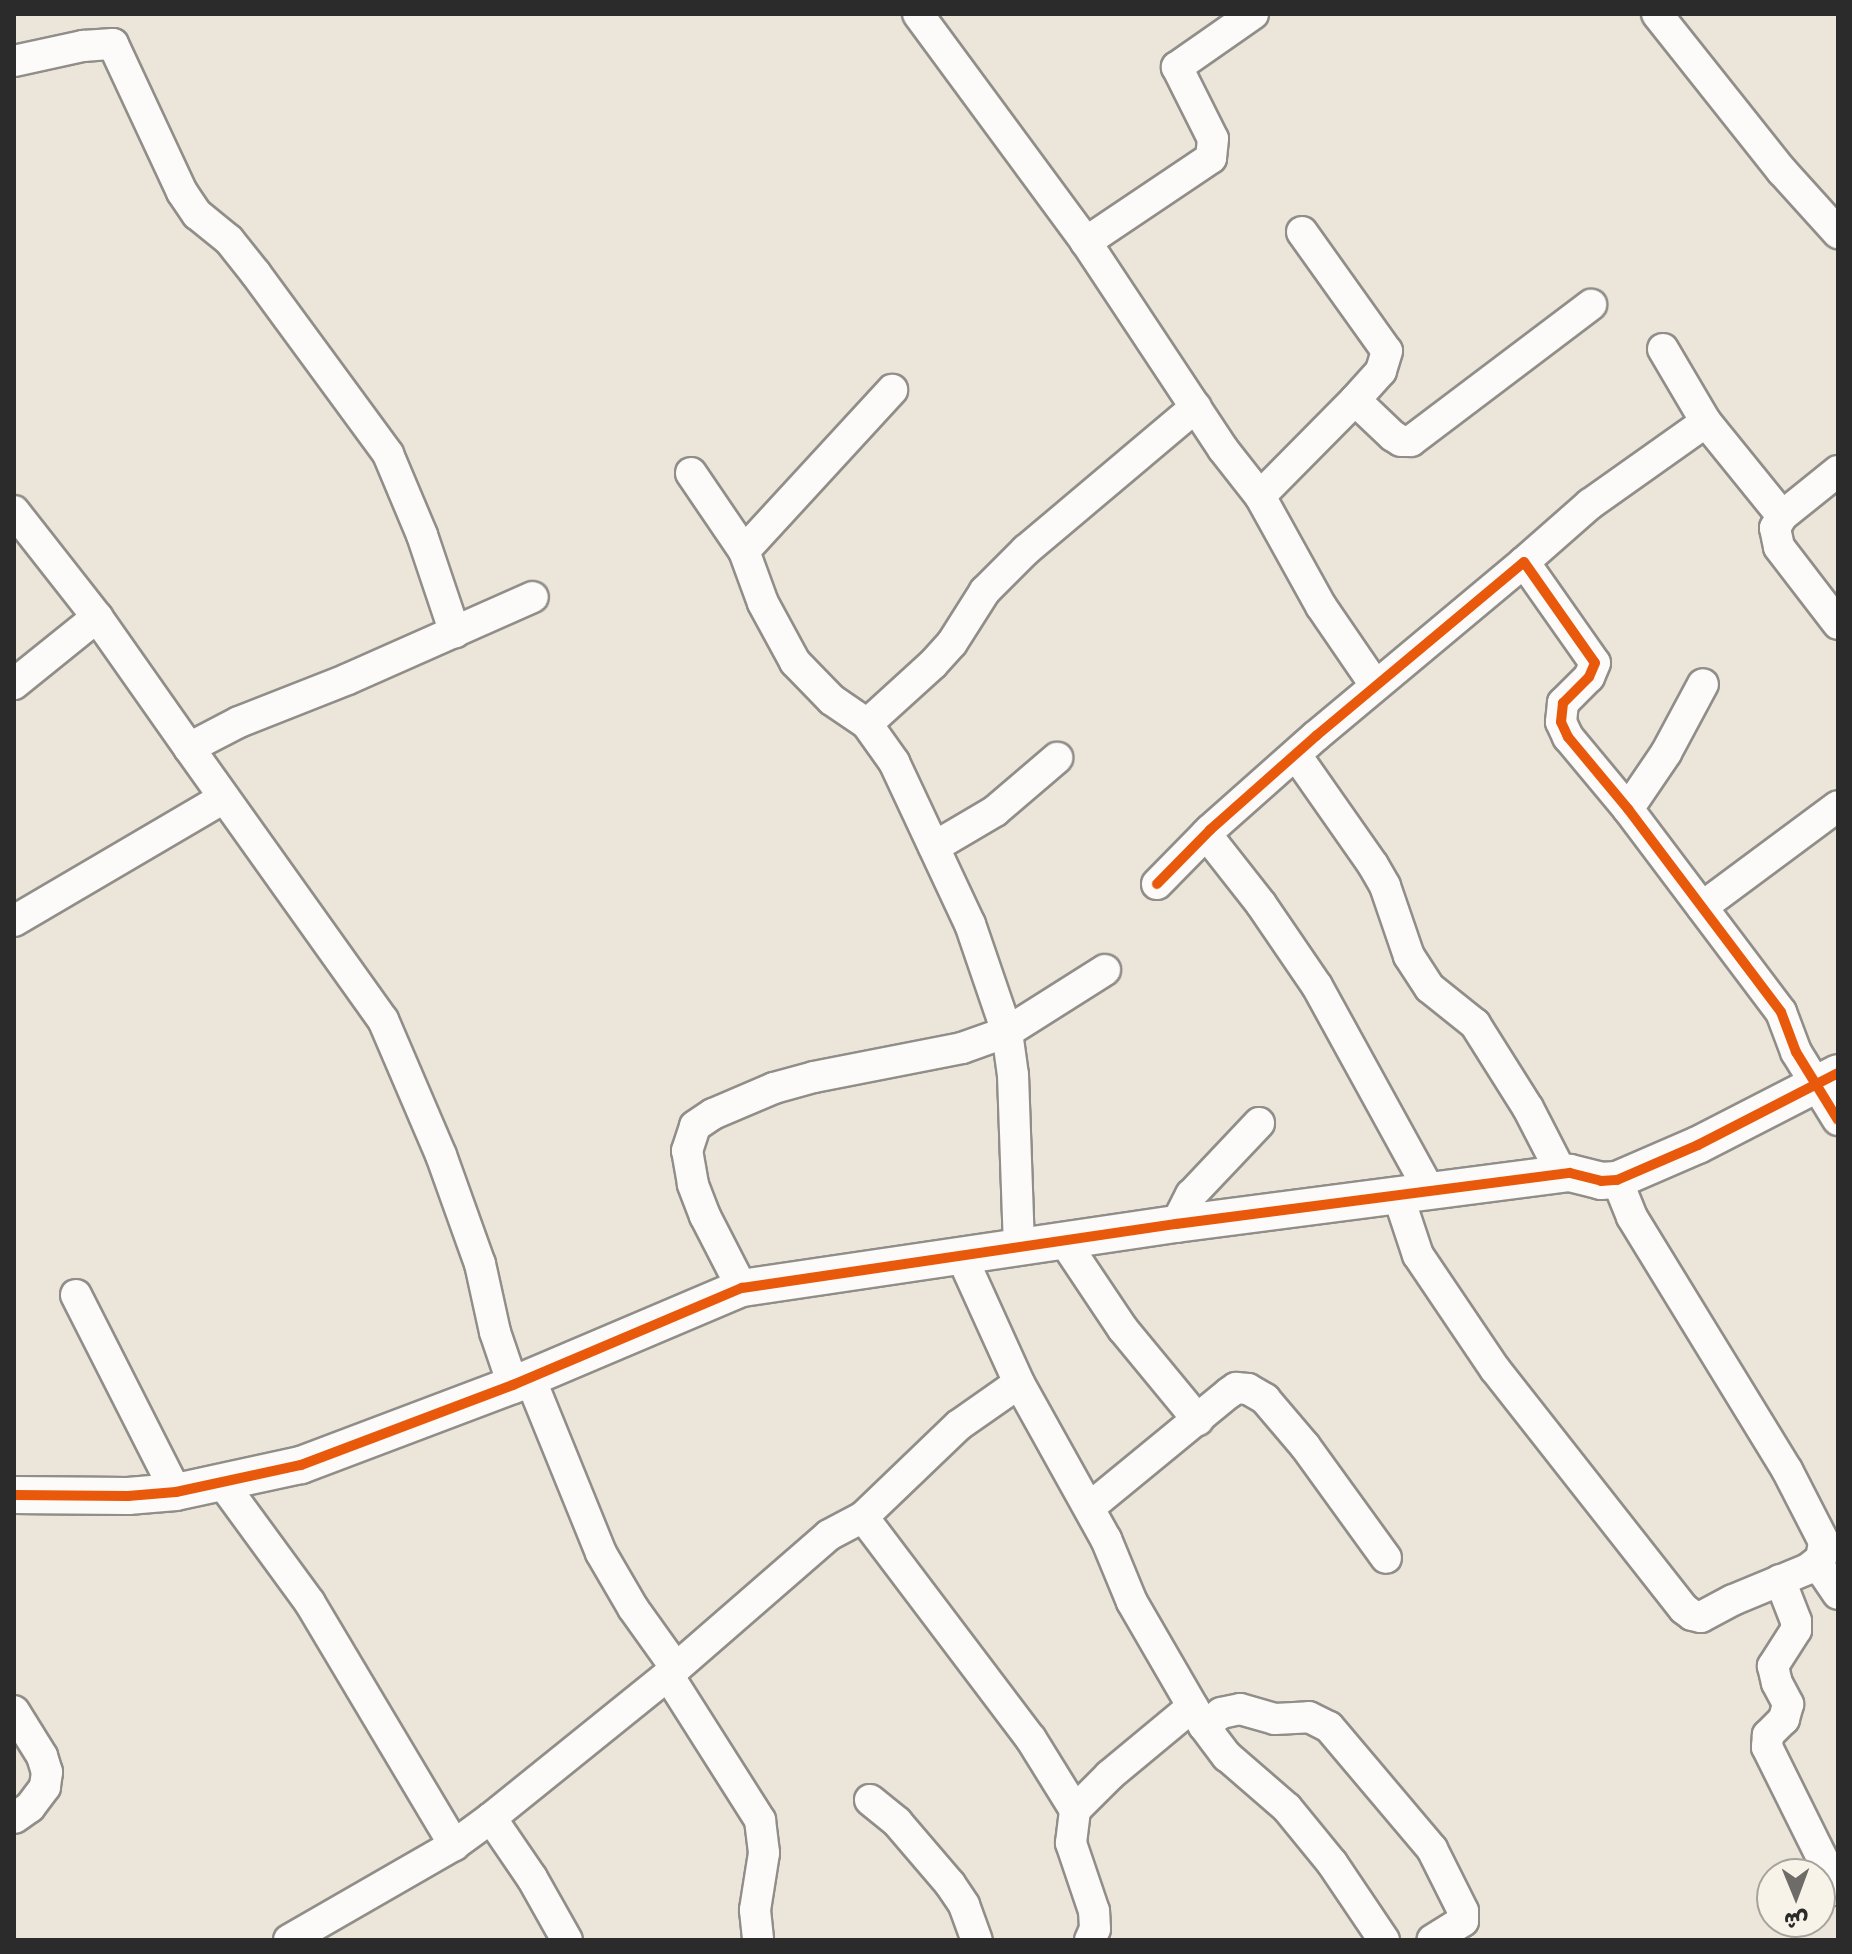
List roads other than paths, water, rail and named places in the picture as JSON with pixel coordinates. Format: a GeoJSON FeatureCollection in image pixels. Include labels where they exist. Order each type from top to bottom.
{"type":"FeatureCollection","features":[{"type":"Feature","properties":{"kind":"street"},"geometry":{"type":"LineString","coordinates":[[918,14],[1086,242],[1196,407],[1260,496],[1321,606],[1375,685]]}},
{"type":"Feature","properties":{"kind":"street"},"geometry":{"type":"LineString","coordinates":[[1086,242],[1211,158],[1213,139],[1177,67],[1253,14]]}},
{"type":"Feature","properties":{"kind":"street"},"geometry":{"type":"LineString","coordinates":[[1657,14],[1772,159],[1838,233]]}},
{"type":"Feature","properties":{"kind":"street"},"geometry":{"type":"LineString","coordinates":[[14,61],[113,44],[182,192],[197,214],[229,240],[256,274],[388,454],[422,535],[455,633]]}},
{"type":"Feature","properties":{"kind":"street"},"geometry":{"type":"LineString","coordinates":[[1260,496],[1381,371],[1387,351],[1302,232]]}},
{"type":"Feature","properties":{"kind":"street"},"geometry":{"type":"LineString","coordinates":[[1355,400],[1393,436],[1401,441],[1411,441],[1591,305]]}},
{"type":"Feature","properties":{"kind":"street"},"geometry":{"type":"LineString","coordinates":[[1663,349],[1706,422],[1782,516]]}},
{"type":"Feature","properties":{"kind":"street"},"geometry":{"type":"LineString","coordinates":[[744,551],[892,390]]}},
{"type":"Feature","properties":{"kind":"street"},"geometry":{"type":"LineString","coordinates":[[867,724],[933,664],[952,643],[985,591],[1026,550],[1196,407]]}},
{"type":"Feature","properties":{"kind":"street"},"geometry":{"type":"LineString","coordinates":[[1157,884],[1206,834],[1375,685],[1590,504],[1706,422]]}},
{"type":"Feature","properties":{"kind":"street"},"geometry":{"type":"LineString","coordinates":[[1838,471],[1782,516],[1775,528],[1779,547],[1838,624]]}},
{"type":"Feature","properties":{"kind":"street"},"geometry":{"type":"LineString","coordinates":[[691,473],[744,551],[763,603],[795,662],[832,700],[867,724],[894,762],[970,924],[1007,1032],[1013,1075],[1019,1247]]}},
{"type":"Feature","properties":{"kind":"street"},"geometry":{"type":"LineString","coordinates":[[14,511],[97,617],[383,1020],[441,1155],[480,1264],[495,1332],[601,1553],[760,1820],[764,1853],[755,1910],[758,1940]]}},
{"type":"Feature","properties":{"kind":"street"},"geometry":{"type":"LineString","coordinates":[[1524,562],[1595,663],[1589,677],[1563,703],[1561,722],[1568,737],[1628,809],[1781,1012],[1793,1045],[1827,1079],[1838,1120]]}},
{"type":"Feature","properties":{"kind":"street"},"geometry":{"type":"LineString","coordinates":[[189,748],[239,722],[455,633],[533,597]]}},
{"type":"Feature","properties":{"kind":"street"},"geometry":{"type":"LineString","coordinates":[[14,684],[97,617]]}},
{"type":"Feature","properties":{"kind":"street"},"geometry":{"type":"LineString","coordinates":[[1628,809],[1666,753],[1703,684]]}},
{"type":"Feature","properties":{"kind":"street"},"geometry":{"type":"LineString","coordinates":[[1296,755],[1379,875],[1409,956],[1430,988],[1475,1024],[1528,1108],[1562,1174]]}},
{"type":"Feature","properties":{"kind":"street"},"geometry":{"type":"LineString","coordinates":[[934,847],[995,811],[1057,758]]}},
{"type":"Feature","properties":{"kind":"street"},"geometry":{"type":"LineString","coordinates":[[14,921],[224,798]]}},
{"type":"Feature","properties":{"kind":"street"},"geometry":{"type":"LineString","coordinates":[[1702,907],[1838,806]]}},
{"type":"Feature","properties":{"kind":"street"},"geometry":{"type":"LineString","coordinates":[[1206,834],[1276,925],[1317,986],[1415,1195],[1418,1255],[1495,1369],[1684,1609],[1701,1617],[1817,1563],[1825,1551],[1824,1542],[1799,1493],[1693,1312],[1632,1217],[1617,1180]]}},
{"type":"Feature","properties":{"kind":"street"},"geometry":{"type":"LineString","coordinates":[[742,1288],[705,1216],[693,1184],[687,1151],[695,1126],[713,1114],[774,1088],[814,1077],[962,1048],[1007,1032],[1105,970]]}},
{"type":"Feature","properties":{"kind":"street"},"geometry":{"type":"LineString","coordinates":[[14,1495],[128,1496],[176,1492],[223,1484],[342,1452],[521,1382],[742,1288],[1176,1224],[1562,1174],[1576,1173],[1601,1181],[1617,1180],[1698,1145],[1827,1079]]}},
{"type":"Feature","properties":{"kind":"street"},"geometry":{"type":"LineString","coordinates":[[1176,1224],[1191,1195],[1259,1123]]}},
{"type":"Feature","properties":{"kind":"street"},"geometry":{"type":"LineString","coordinates":[[1064,1241],[1123,1329],[1198,1420]]}},
{"type":"Feature","properties":{"kind":"street"},"geometry":{"type":"LineString","coordinates":[[961,1255],[1019,1383],[1090,1507],[1132,1602],[1198,1716],[1227,1756],[1287,1808],[1332,1863],[1384,1940]]}},
{"type":"Feature","properties":{"kind":"street"},"geometry":{"type":"LineString","coordinates":[[76,1295],[176,1492]]}},
{"type":"Feature","properties":{"kind":"street"},"geometry":{"type":"LineString","coordinates":[[289,1940],[454,1845],[491,1818],[672,1672],[829,1535],[863,1517],[959,1425],[1019,1383]]}},
{"type":"Feature","properties":{"kind":"street"},"geometry":{"type":"LineString","coordinates":[[1090,1507],[1236,1388],[1248,1389],[1265,1399],[1305,1446],[1386,1558]]}},
{"type":"Feature","properties":{"kind":"street"},"geometry":{"type":"LineString","coordinates":[[223,1484],[310,1603],[389,1730],[454,1845]]}},
{"type":"Feature","properties":{"kind":"street"},"geometry":{"type":"LineString","coordinates":[[863,1517],[1031,1739],[1075,1810]]}},
{"type":"Feature","properties":{"kind":"street"},"geometry":{"type":"LineString","coordinates":[[1817,1563],[1838,1594]]}},
{"type":"Feature","properties":{"kind":"street"},"geometry":{"type":"LineString","coordinates":[[1780,1580],[1796,1621],[1796,1630],[1773,1666],[1777,1683],[1788,1704],[1784,1719],[1768,1735],[1767,1747],[1838,1890]]}},
{"type":"Feature","properties":{"kind":"street"},"geometry":{"type":"LineString","coordinates":[[1090,1940],[1095,1929],[1094,1911],[1071,1843],[1075,1810],[1110,1775],[1198,1716],[1240,1709],[1275,1719],[1309,1717],[1329,1727],[1432,1849],[1463,1911],[1464,1919],[1433,1940]]}},
{"type":"Feature","properties":{"kind":"street"},"geometry":{"type":"LineString","coordinates":[[14,1711],[42,1756],[47,1772],[45,1787],[30,1807],[14,1818]]}},
{"type":"Feature","properties":{"kind":"street"},"geometry":{"type":"LineString","coordinates":[[870,1800],[897,1822],[950,1884],[964,1905],[977,1940]]}},
{"type":"Feature","properties":{"kind":"street"},"geometry":{"type":"LineString","coordinates":[[491,1818],[532,1878],[567,1940]]}}]}
